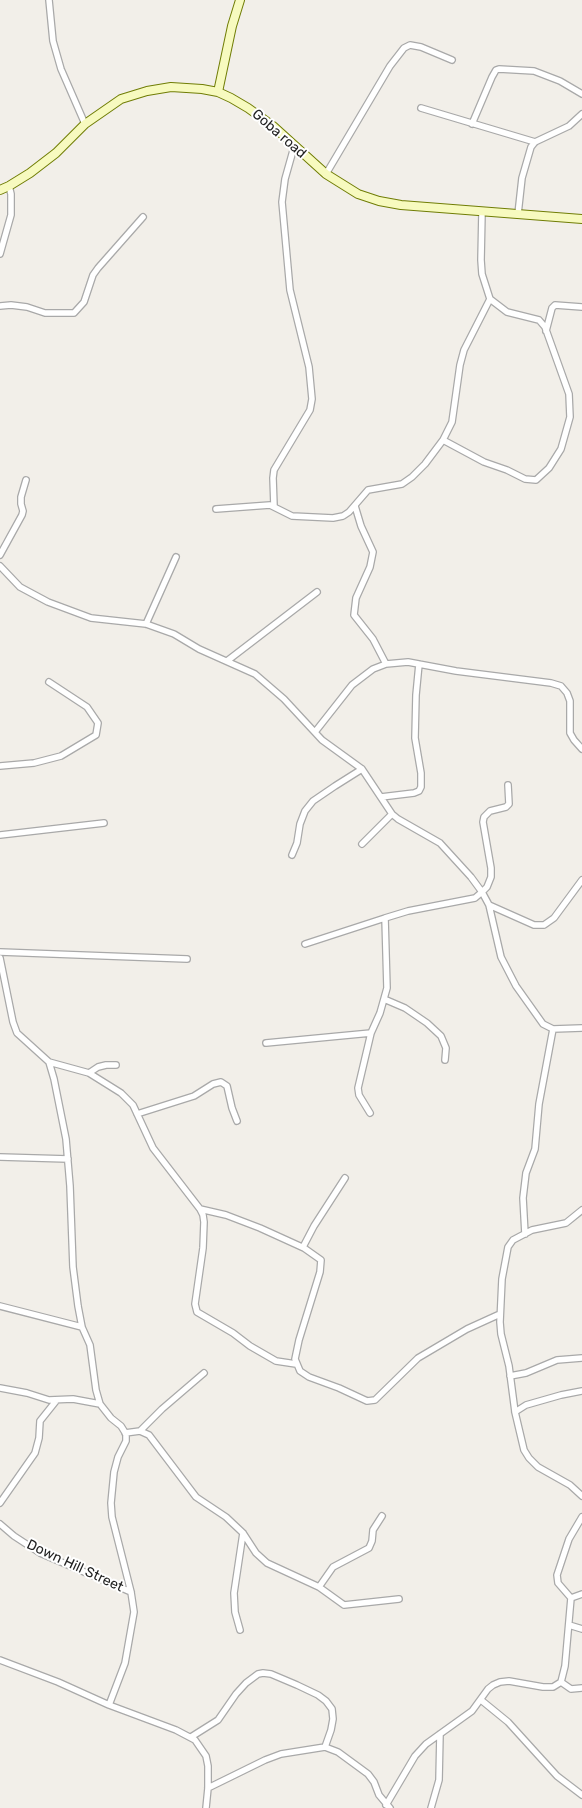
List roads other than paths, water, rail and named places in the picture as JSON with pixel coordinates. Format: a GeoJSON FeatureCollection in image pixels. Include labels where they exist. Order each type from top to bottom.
{"type":"FeatureCollection","features":[{"type":"Feature","properties":{"kind":"street"},"geometry":{"type":"LineString","coordinates":[[49,0],[54,41],[61,69],[85,124]]}},
{"type":"Feature","properties":{"kind":"street"},"geometry":{"type":"LineString","coordinates":[[218,92],[232,26],[240,0]]}},
{"type":"Feature","properties":{"kind":"street"},"geometry":{"type":"LineString","coordinates":[[326,174],[390,66],[404,48],[410,45],[422,47],[452,60]]}},
{"type":"Feature","properties":{"kind":"street"},"geometry":{"type":"LineString","coordinates":[[472,124],[492,77],[499,68],[534,71],[560,81],[582,94]]}},
{"type":"Feature","properties":{"kind":"street","name":"Goba road"},"geometry":{"type":"LineString","coordinates":[[0,190],[9,186],[56,153],[85,124],[121,99],[147,91],[171,87],[218,92],[248,108],[273,126],[294,147],[326,174],[358,194],[379,201],[401,205],[582,219]]}},
{"type":"Feature","properties":{"kind":"street"},"geometry":{"type":"LineString","coordinates":[[421,108],[535,142]]}},
{"type":"Feature","properties":{"kind":"street"},"geometry":{"type":"LineString","coordinates":[[518,214],[522,178],[527,158],[535,142],[570,126],[582,114]]}},
{"type":"Feature","properties":{"kind":"street"},"geometry":{"type":"LineString","coordinates":[[274,506],[274,470],[310,410],[312,399],[309,367],[290,290],[283,208],[285,179],[294,147]]}},
{"type":"Feature","properties":{"kind":"street"},"geometry":{"type":"LineString","coordinates":[[0,254],[11,215],[11,194],[9,186]]}},
{"type":"Feature","properties":{"kind":"street"},"geometry":{"type":"LineString","coordinates":[[443,440],[484,462],[507,470],[525,479],[536,480],[561,450],[570,417],[569,394],[546,331],[539,320],[507,312],[490,299],[482,274],[482,212]]}},
{"type":"Feature","properties":{"kind":"street"},"geometry":{"type":"LineString","coordinates":[[0,306],[11,305],[27,307],[45,313],[74,313],[84,302],[93,275],[98,268],[143,217]]}},
{"type":"Feature","properties":{"kind":"street"},"geometry":{"type":"LineString","coordinates":[[216,509],[264,505],[274,506],[292,516],[319,518],[343,516],[355,506],[368,490],[402,484],[412,477],[443,440],[452,422],[460,365],[464,350],[490,299]]}},
{"type":"Feature","properties":{"kind":"street"},"geometry":{"type":"LineString","coordinates":[[546,331],[552,308],[555,306],[582,307]]}},
{"type":"Feature","properties":{"kind":"street"},"geometry":{"type":"LineString","coordinates":[[0,555],[22,515],[23,511],[21,497],[26,480]]}},
{"type":"Feature","properties":{"kind":"street"},"geometry":{"type":"LineString","coordinates":[[355,506],[361,526],[373,552],[370,567],[356,598],[354,615],[373,639],[386,664]]}},
{"type":"Feature","properties":{"kind":"street"},"geometry":{"type":"LineString","coordinates":[[146,624],[176,556]]}},
{"type":"Feature","properties":{"kind":"street"},"geometry":{"type":"LineString","coordinates":[[0,566],[20,587],[48,602],[91,618],[146,624],[174,634],[199,649],[255,674],[284,699],[322,740],[362,769],[381,796],[383,803],[392,814],[440,843],[471,876],[489,905],[500,957],[506,969],[543,1024],[553,1030],[582,1028]]}},
{"type":"Feature","properties":{"kind":"street"},"geometry":{"type":"LineString","coordinates":[[227,661],[317,592]]}},
{"type":"Feature","properties":{"kind":"street"},"geometry":{"type":"LineString","coordinates":[[315,732],[352,686],[373,669],[397,662],[551,683],[561,686],[567,692],[570,701],[570,733],[574,740],[582,748]]}},
{"type":"Feature","properties":{"kind":"street"},"geometry":{"type":"LineString","coordinates":[[381,796],[414,793],[419,791],[421,787],[421,773],[415,738],[416,695],[419,664]]}},
{"type":"Feature","properties":{"kind":"street"},"geometry":{"type":"LineString","coordinates":[[0,766],[34,763],[61,756],[96,735],[98,723],[87,707],[49,682]]}},
{"type":"Feature","properties":{"kind":"street"},"geometry":{"type":"LineString","coordinates":[[292,855],[297,843],[300,824],[305,811],[313,801],[362,769]]}},
{"type":"Feature","properties":{"kind":"street"},"geometry":{"type":"LineString","coordinates":[[305,944],[408,911],[475,898],[487,887],[490,878],[491,868],[483,822],[484,817],[490,811],[509,804],[508,785]]}},
{"type":"Feature","properties":{"kind":"street"},"geometry":{"type":"LineString","coordinates":[[362,844],[392,814]]}},
{"type":"Feature","properties":{"kind":"street"},"geometry":{"type":"LineString","coordinates":[[0,835],[104,823]]}},
{"type":"Feature","properties":{"kind":"street"},"geometry":{"type":"LineString","coordinates":[[489,905],[534,925],[544,925],[554,918],[582,880]]}},
{"type":"Feature","properties":{"kind":"street"},"geometry":{"type":"LineString","coordinates":[[370,1113],[359,1095],[358,1088],[371,1033],[380,1013],[387,988],[385,918]]}},
{"type":"Feature","properties":{"kind":"street"},"geometry":{"type":"LineString","coordinates":[[0,952],[186,959]]}},
{"type":"Feature","properties":{"kind":"street"},"geometry":{"type":"LineString","coordinates":[[0,958],[3,986],[17,1032],[49,1062],[89,1073],[121,1093],[133,1105],[146,1136],[153,1148],[203,1214],[203,1248],[195,1304],[197,1312],[234,1333],[250,1346],[276,1361],[296,1364]]}},
{"type":"Feature","properties":{"kind":"street"},"geometry":{"type":"LineString","coordinates":[[384,999],[405,1008],[441,1036],[446,1048],[445,1060]]}},
{"type":"Feature","properties":{"kind":"street"},"geometry":{"type":"LineString","coordinates":[[525,1234],[523,1198],[526,1173],[535,1149],[539,1104],[553,1030]]}},
{"type":"Feature","properties":{"kind":"street"},"geometry":{"type":"LineString","coordinates":[[266,1043],[371,1033]]}},
{"type":"Feature","properties":{"kind":"street"},"geometry":{"type":"LineString","coordinates":[[49,1062],[63,1119],[68,1159],[73,1267],[82,1327],[90,1345],[96,1390],[100,1404],[111,1418],[121,1426],[125,1433],[126,1441],[118,1457],[114,1472],[111,1503],[112,1517],[131,1592],[134,1612],[125,1663],[109,1706]]}},
{"type":"Feature","properties":{"kind":"street"},"geometry":{"type":"LineString","coordinates":[[89,1073],[106,1064],[116,1065]]}},
{"type":"Feature","properties":{"kind":"street"},"geometry":{"type":"LineString","coordinates":[[137,1114],[194,1096],[213,1084],[221,1082],[227,1086],[232,1108],[237,1121]]}},
{"type":"Feature","properties":{"kind":"street"},"geometry":{"type":"LineString","coordinates":[[0,1158],[68,1159]]}},
{"type":"Feature","properties":{"kind":"street"},"geometry":{"type":"LineString","coordinates":[[303,1247],[314,1226],[345,1178]]}},
{"type":"Feature","properties":{"kind":"street"},"geometry":{"type":"LineString","coordinates":[[200,1209],[226,1215],[244,1222],[303,1247],[321,1260],[322,1264],[299,1340],[295,1359],[296,1364],[300,1372],[309,1377],[339,1388],[367,1401],[375,1400],[418,1358],[467,1329],[500,1314]]}},
{"type":"Feature","properties":{"kind":"street"},"geometry":{"type":"LineString","coordinates":[[582,1210],[566,1223],[532,1230],[513,1240],[508,1247],[502,1279],[500,1314],[501,1334],[510,1376],[515,1412],[524,1450],[529,1458],[538,1467],[570,1485],[582,1496]]}},
{"type":"Feature","properties":{"kind":"street"},"geometry":{"type":"LineString","coordinates":[[0,1306],[82,1327]]}},
{"type":"Feature","properties":{"kind":"street"},"geometry":{"type":"LineString","coordinates":[[510,1376],[526,1373],[557,1360],[582,1358]]}},
{"type":"Feature","properties":{"kind":"street"},"geometry":{"type":"LineString","coordinates":[[140,1431],[204,1373]]}},
{"type":"Feature","properties":{"kind":"street"},"geometry":{"type":"LineString","coordinates":[[0,1388],[56,1401],[73,1399],[100,1404]]}},
{"type":"Feature","properties":{"kind":"street"},"geometry":{"type":"LineString","coordinates":[[515,1412],[526,1405],[561,1395],[582,1392]]}},
{"type":"Feature","properties":{"kind":"street"},"geometry":{"type":"LineString","coordinates":[[0,1503],[35,1453],[39,1438],[40,1420],[56,1401]]}},
{"type":"Feature","properties":{"kind":"street"},"geometry":{"type":"LineString","coordinates":[[125,1433],[140,1431],[145,1432],[153,1439],[196,1498],[226,1517],[243,1533],[256,1553],[267,1564],[319,1587],[344,1605],[399,1599]]}},
{"type":"Feature","properties":{"kind":"street"},"geometry":{"type":"LineString","coordinates":[[319,1587],[333,1567],[369,1548],[372,1541],[373,1530],[382,1516]]}},
{"type":"Feature","properties":{"kind":"street"},"geometry":{"type":"LineString","coordinates":[[208,1788],[265,1760],[281,1754],[325,1747],[338,1752],[368,1774],[374,1782],[379,1795],[388,1806],[415,1756],[426,1744],[472,1711],[482,1700],[488,1689],[500,1682],[509,1681],[543,1687],[554,1687],[561,1682],[565,1666],[570,1625],[571,1598],[558,1583],[557,1574],[569,1540],[582,1517]]}},
{"type":"Feature","properties":{"kind":"street","name":"Down Hill Street"},"geometry":{"type":"LineString","coordinates":[[0,1524],[18,1540],[40,1553],[131,1592]]}},
{"type":"Feature","properties":{"kind":"street"},"geometry":{"type":"LineString","coordinates":[[240,1630],[235,1612],[234,1593],[243,1533]]}},
{"type":"Feature","properties":{"kind":"street"},"geometry":{"type":"LineString","coordinates":[[571,1598],[582,1594]]}},
{"type":"Feature","properties":{"kind":"street"},"geometry":{"type":"LineString","coordinates":[[570,1625],[582,1629]]}},
{"type":"Feature","properties":{"kind":"street"},"geometry":{"type":"LineString","coordinates":[[0,1660],[58,1682],[109,1706],[191,1737],[201,1747],[206,1756],[208,1766],[206,1808]]}},
{"type":"Feature","properties":{"kind":"street"},"geometry":{"type":"LineString","coordinates":[[191,1737],[218,1720],[236,1694],[246,1683],[258,1674],[263,1673],[272,1674],[326,1700],[332,1709],[333,1719],[325,1747]]}},
{"type":"Feature","properties":{"kind":"street"},"geometry":{"type":"LineString","coordinates":[[561,1682],[571,1689],[582,1688]]}},
{"type":"Feature","properties":{"kind":"street"},"geometry":{"type":"LineString","coordinates":[[482,1700],[508,1722],[557,1776],[582,1795]]}},
{"type":"Feature","properties":{"kind":"street"},"geometry":{"type":"LineString","coordinates":[[431,1808],[439,1780],[440,1734]]}}]}
